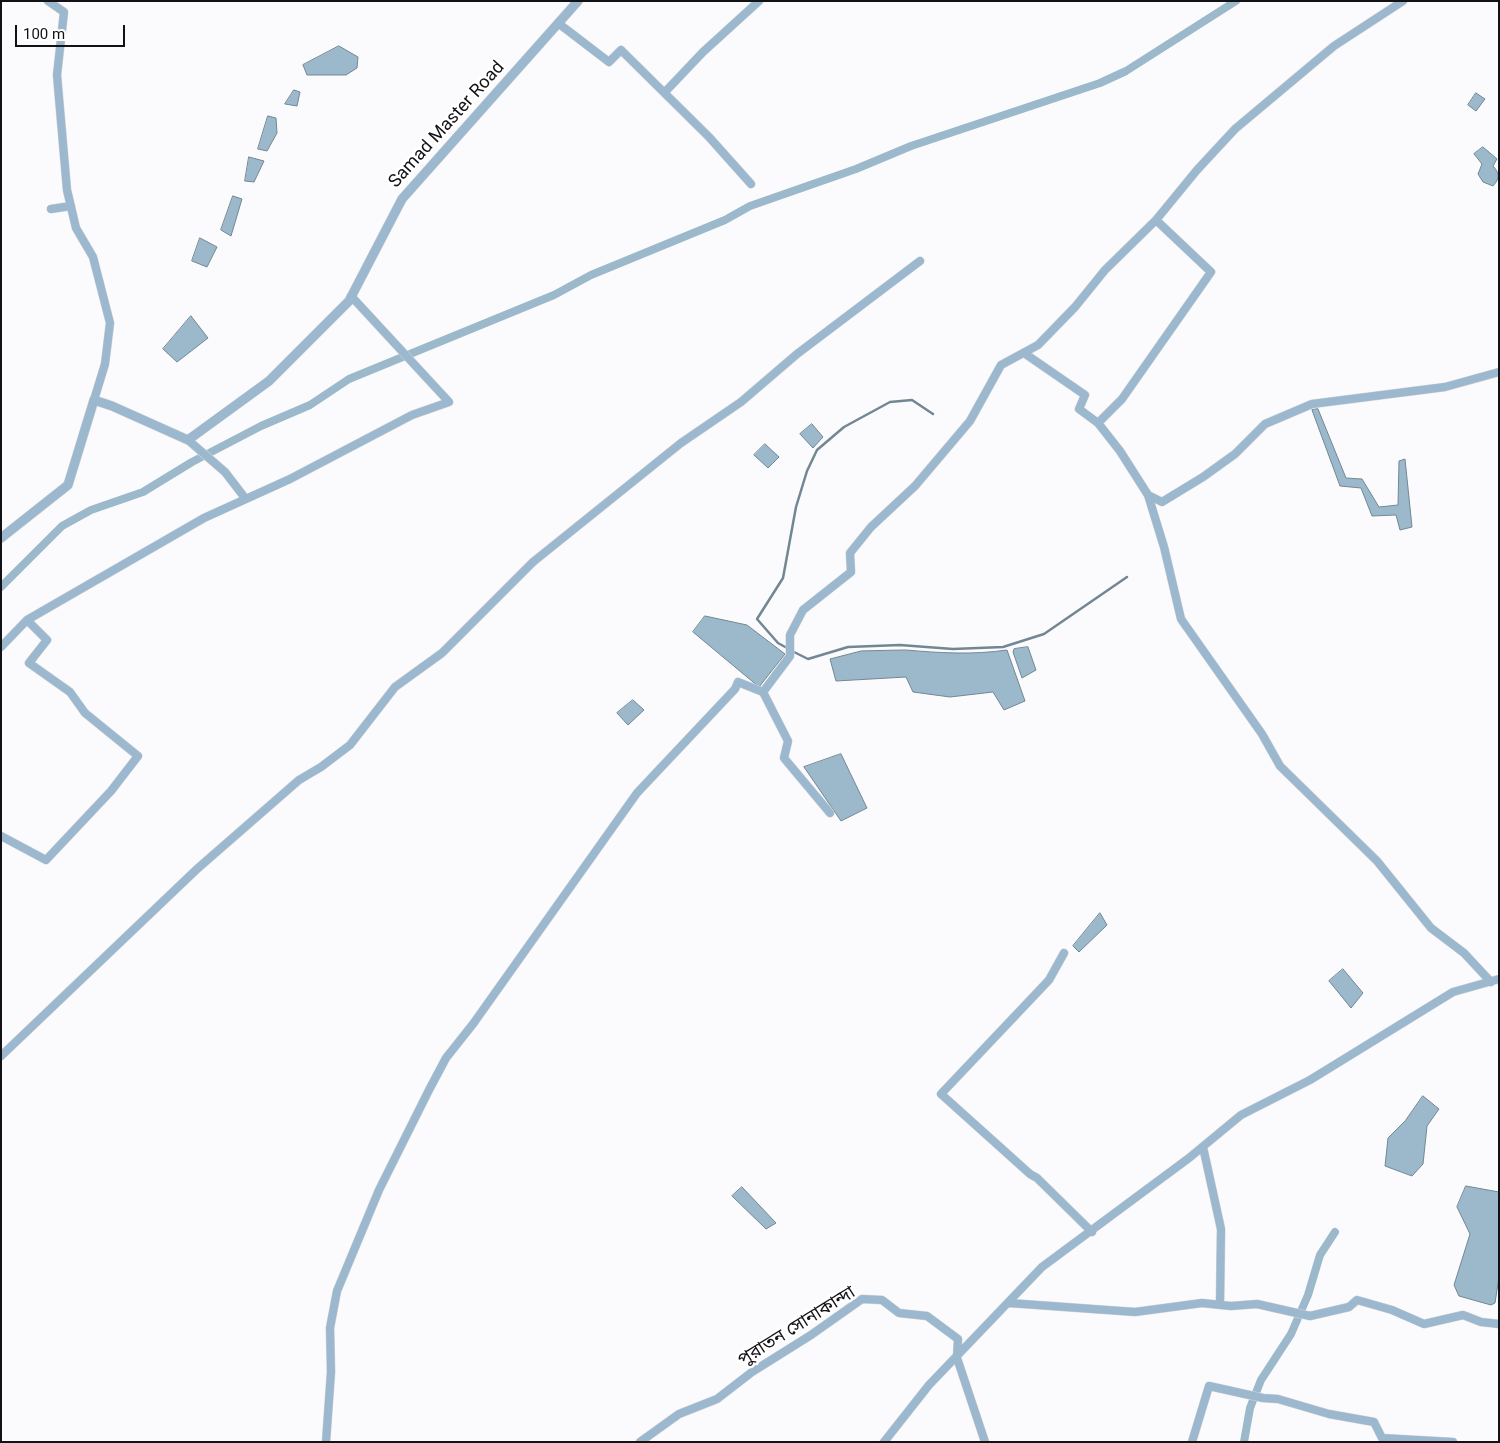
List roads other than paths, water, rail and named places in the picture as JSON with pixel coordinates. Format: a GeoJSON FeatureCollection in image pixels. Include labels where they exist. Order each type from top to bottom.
{"type":"FeatureCollection","features":[{"type":"Feature","properties":{"kind":"street"},"geometry":{"type":"LineString","coordinates":[[1,538],[68,485],[105,364],[110,323],[93,257],[76,228],[71,206],[57,75],[64,12],[48,1]]}},
{"type":"Feature","properties":{"kind":"street","name":"Samad Master Road"},"geometry":{"type":"LineString","coordinates":[[191,443],[270,381],[352,296],[402,198],[578,1]]}},
{"type":"Feature","properties":{"kind":"street"},"geometry":{"type":"LineString","coordinates":[[665,92],[703,52],[760,1]]}},
{"type":"Feature","properties":{"kind":"street"},"geometry":{"type":"LineString","coordinates":[[763,692],[790,656],[790,635],[803,610],[851,572],[850,553],[871,527],[915,486],[970,421],[1001,365],[1038,345],[1075,307],[1104,270],[1156,220],[1197,170],[1235,129],[1334,46],[1403,1]]}},
{"type":"Feature","properties":{"kind":"street"},"geometry":{"type":"LineString","coordinates":[[558,23],[609,62],[622,50],[665,92],[751,184]]}},
{"type":"Feature","properties":{"kind":"street"},"geometry":{"type":"LineString","coordinates":[[51,209],[71,206]]}},
{"type":"Feature","properties":{"kind":"street"},"geometry":{"type":"LineString","coordinates":[[1098,423],[1122,399],[1211,272],[1156,220]]}},
{"type":"Feature","properties":{"kind":"street"},"geometry":{"type":"LineString","coordinates":[[1,1056],[197,869],[299,780],[321,767],[350,745],[395,688],[442,653],[533,562],[682,443],[741,402],[797,354],[920,261]]}},
{"type":"Feature","properties":{"kind":"street"},"geometry":{"type":"LineString","coordinates":[[1,647],[27,620],[167,538],[246,498],[290,479],[316,463],[412,415],[449,402],[352,296]]}},
{"type":"Feature","properties":{"kind":"street"},"geometry":{"type":"LineString","coordinates":[[1024,353],[1085,394],[1079,409],[1098,423],[1120,451],[1148,496],[1164,548],[1180,619],[1262,734],[1280,766],[1377,861],[1431,928],[1495,980]]}},
{"type":"Feature","properties":{"kind":"street"},"geometry":{"type":"LineString","coordinates":[[1148,496],[1162,502],[1203,477],[1235,454],[1266,424],[1312,404],[1444,386],[1499,372]]}},
{"type":"Feature","properties":{"kind":"street"},"geometry":{"type":"LineString","coordinates":[[94,400],[112,406],[191,443],[225,472],[246,498]]}},
{"type":"Feature","properties":{"kind":"street"},"geometry":{"type":"LineString","coordinates":[[1,836],[46,860],[111,791],[138,756],[85,713],[70,692],[30,663],[47,640],[27,620]]}},
{"type":"Feature","properties":{"kind":"street"},"geometry":{"type":"LineString","coordinates":[[326,1442],[331,1372],[330,1328],[337,1291],[379,1190],[446,1058],[473,1024],[637,793],[735,689],[738,682],[763,692],[788,741],[784,758],[830,813]]}},
{"type":"Feature","properties":{"kind":"street"},"geometry":{"type":"LineString","coordinates":[[1064,954],[1049,980],[942,1094],[1036,1178],[1092,1232]]}},
{"type":"Feature","properties":{"kind":"street"},"geometry":{"type":"LineString","coordinates":[[885,1442],[929,1385],[1010,1303],[1042,1267],[1092,1232],[1241,1116],[1310,1080],[1453,992],[1495,980]]}},
{"type":"Feature","properties":{"kind":"street"},"geometry":{"type":"LineString","coordinates":[[1203,1147],[1221,1228],[1220,1305]]}},
{"type":"Feature","properties":{"kind":"street","name":"পুরাতন সোনাকান্দা"},"geometry":{"type":"LineString","coordinates":[[640,1442],[679,1414],[717,1399],[752,1372],[862,1300],[882,1300],[899,1313],[927,1316],[958,1339],[957,1358],[985,1442]]}},
{"type":"Feature","properties":{"kind":"street"},"geometry":{"type":"LineString","coordinates":[[1010,1303],[1135,1312],[1202,1302],[1220,1305],[1257,1304],[1310,1316],[1349,1307],[1356,1300],[1392,1310],[1424,1324],[1463,1316],[1499,1324]]}},
{"type":"Feature","properties":{"kind":"street"},"geometry":{"type":"LineString","coordinates":[[1192,1442],[1209,1386],[1245,1392],[1264,1398],[1278,1399],[1329,1414],[1374,1422],[1382,1438],[1453,1442]]}},
{"type":"Feature","properties":{"kind":"water"},"geometry":{"type":"Polygon","coordinates":[[[339,46],[358,57],[357,68],[346,75],[307,75],[303,65],[339,46]]]}},
{"type":"Feature","properties":{"kind":"water"},"geometry":{"type":"Polygon","coordinates":[[[294,90],[300,92],[297,106],[285,104],[294,90]]]}},
{"type":"Feature","properties":{"kind":"water"},"geometry":{"type":"Polygon","coordinates":[[[1476,93],[1485,99],[1476,111],[1468,105],[1476,93]]]}},
{"type":"Feature","properties":{"kind":"water"},"geometry":{"type":"Polygon","coordinates":[[[268,116],[276,118],[277,133],[267,151],[258,149],[268,116]]]}},
{"type":"Feature","properties":{"kind":"water"},"geometry":{"type":"Polygon","coordinates":[[[1483,147],[1497,159],[1493,166],[1497,171],[1498,178],[1493,186],[1483,182],[1478,174],[1482,164],[1474,154],[1483,147]]]}},
{"type":"Feature","properties":{"kind":"water"},"geometry":{"type":"Polygon","coordinates":[[[249,157],[264,161],[254,182],[245,181],[249,157]]]}},
{"type":"Feature","properties":{"kind":"water"},"geometry":{"type":"Polygon","coordinates":[[[233,196],[242,199],[231,236],[221,230],[233,196]]]}},
{"type":"Feature","properties":{"kind":"water"},"geometry":{"type":"Polygon","coordinates":[[[200,238],[217,247],[207,267],[192,261],[200,238]]]}},
{"type":"Feature","properties":{"kind":"water"},"geometry":{"type":"Polygon","coordinates":[[[191,316],[208,338],[177,362],[163,349],[191,316]]]}},
{"type":"Feature","properties":{"kind":"water"},"geometry":{"type":"Polygon","coordinates":[[[1318,409],[1346,478],[1362,479],[1379,507],[1398,505],[1399,461],[1405,459],[1412,527],[1400,530],[1396,515],[1372,516],[1361,488],[1340,486],[1312,410],[1318,409]]]}},
{"type":"Feature","properties":{"kind":"water"},"geometry":{"type":"Polygon","coordinates":[[[812,424],[823,437],[813,448],[800,434],[812,424]]]}},
{"type":"Feature","properties":{"kind":"water"},"geometry":{"type":"Polygon","coordinates":[[[765,444],[779,457],[768,468],[754,455],[765,444]]]}},
{"type":"Feature","properties":{"kind":"water"},"geometry":{"type":"Polygon","coordinates":[[[705,616],[747,625],[785,654],[759,687],[693,632],[705,616]]]}},
{"type":"Feature","properties":{"kind":"water"},"geometry":{"type":"Polygon","coordinates":[[[1028,647],[1036,670],[1022,678],[1013,652],[1014,649],[1028,647]]]}},
{"type":"Feature","properties":{"kind":"water"},"geometry":{"type":"Polygon","coordinates":[[[906,650],[982,653],[1007,650],[1025,701],[1004,710],[993,692],[950,697],[913,692],[906,677],[836,681],[830,659],[861,651],[906,650]]]}},
{"type":"Feature","properties":{"kind":"water"},"geometry":{"type":"Polygon","coordinates":[[[633,700],[644,710],[628,725],[617,713],[633,700]]]}},
{"type":"Feature","properties":{"kind":"water"},"geometry":{"type":"Polygon","coordinates":[[[841,754],[867,808],[841,821],[804,767],[841,754]]]}},
{"type":"Feature","properties":{"kind":"water"},"geometry":{"type":"Polygon","coordinates":[[[1100,913],[1107,925],[1079,952],[1073,946],[1100,913]]]}},
{"type":"Feature","properties":{"kind":"water"},"geometry":{"type":"Polygon","coordinates":[[[1343,969],[1363,993],[1351,1008],[1329,981],[1343,969]]]}},
{"type":"Feature","properties":{"kind":"water"},"geometry":{"type":"Polygon","coordinates":[[[1423,1096],[1439,1109],[1427,1126],[1423,1164],[1412,1176],[1385,1166],[1388,1138],[1405,1121],[1423,1096]]]}},
{"type":"Feature","properties":{"kind":"water"},"geometry":{"type":"Polygon","coordinates":[[[1466,1186],[1499,1192],[1499,1277],[1495,1303],[1491,1305],[1459,1296],[1454,1285],[1470,1234],[1457,1207],[1466,1186]]]}},
{"type":"Feature","properties":{"kind":"water"},"geometry":{"type":"Polygon","coordinates":[[[742,1187],[776,1223],[766,1229],[732,1196],[742,1187]]]}},
{"type":"Feature","properties":{"kind":"waterway"},"geometry":{"type":"LineString","coordinates":[[1,587],[62,526],[91,510],[143,492],[192,462],[261,426],[310,405],[349,379],[554,295],[591,275],[725,220],[750,206],[856,169],[911,146],[1100,83],[1126,71],[1236,1]]}},
{"type":"Feature","properties":{"kind":"waterway"},"geometry":{"type":"LineString","coordinates":[[787,648],[778,643],[757,619],[783,578],[796,507],[807,471],[817,450],[844,427],[890,402],[912,400],[933,414]]}},
{"type":"Feature","properties":{"kind":"waterway"},"geometry":{"type":"LineString","coordinates":[[792,651],[808,659],[848,647],[900,645],[953,649],[1003,647],[1044,634],[1127,577]]}},
{"type":"Feature","properties":{"kind":"waterway"},"geometry":{"type":"LineString","coordinates":[[1244,1442],[1250,1408],[1261,1380],[1291,1334],[1308,1295],[1320,1255],[1335,1232]]}}]}
